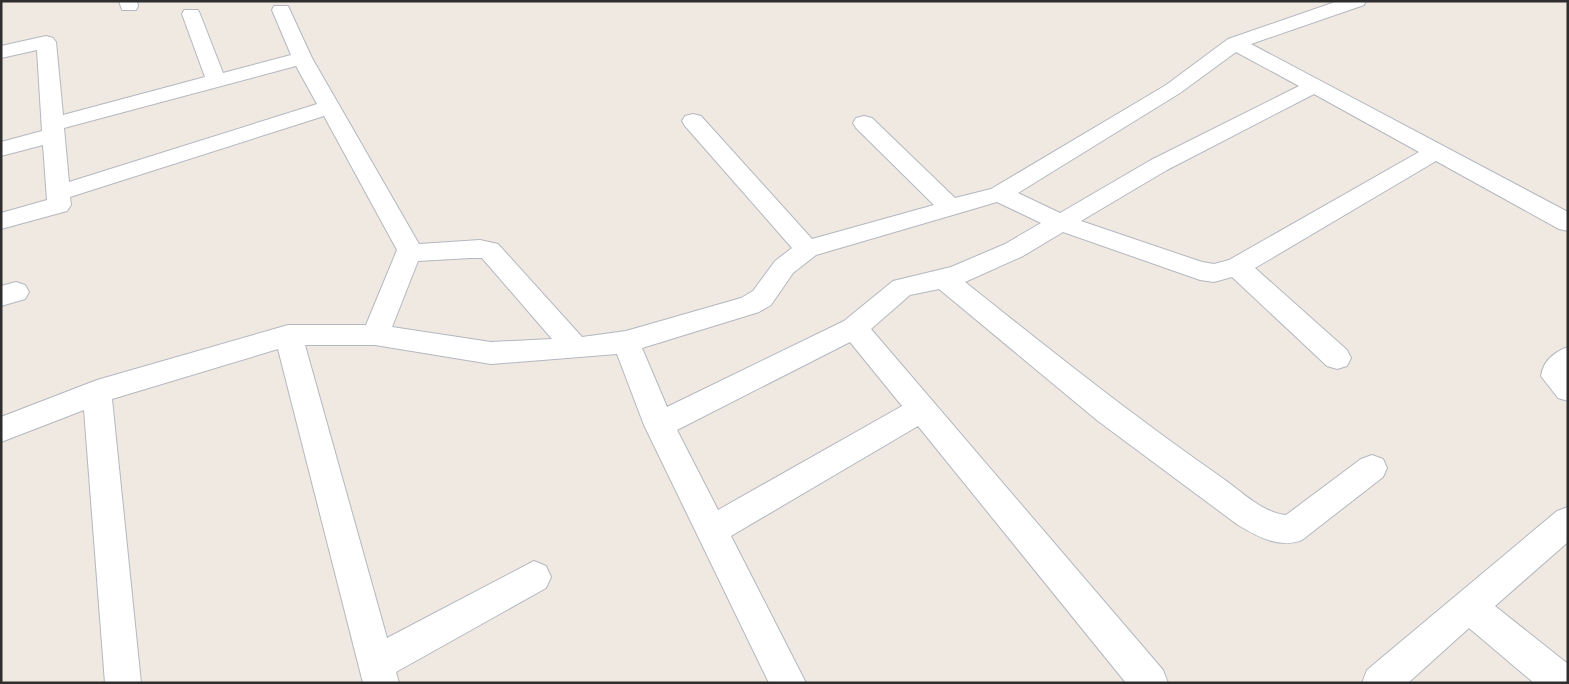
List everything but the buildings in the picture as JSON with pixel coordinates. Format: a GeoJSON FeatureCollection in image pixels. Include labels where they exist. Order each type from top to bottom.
{"type":"FeatureCollection","features":[{"type":"Feature","properties":{"kind":"street"},"geometry":{"type":"LineString","coordinates":[[1,430],[97,392],[288,335],[375,335],[491,353],[576,348],[626,342],[750,305],[762,298],[784,267],[807,249],[999,194],[1174,89],[1235,43],[1357,1]]}},
{"type":"Feature","properties":{"kind":"street"},"geometry":{"type":"LineString","coordinates":[[281,10],[302,58],[410,250],[425,253],[476,248],[489,250],[576,348]]}},
{"type":"Feature","properties":{"kind":"street"},"geometry":{"type":"LineString","coordinates":[[191,14],[216,80]]}},
{"type":"Feature","properties":{"kind":"street"},"geometry":{"type":"LineString","coordinates":[[1,52],[46,42],[59,205],[1,221]]}},
{"type":"Feature","properties":{"kind":"street"},"geometry":{"type":"LineString","coordinates":[[1235,43],[1568,223]]}},
{"type":"Feature","properties":{"kind":"street"},"geometry":{"type":"LineString","coordinates":[[1,149],[53,130],[216,80],[302,58]]}},
{"type":"Feature","properties":{"kind":"street"},"geometry":{"type":"LineString","coordinates":[[659,426],[854,328],[902,288],[974,269],[1062,223],[1159,165],[1315,86]]}},
{"type":"Feature","properties":{"kind":"street"},"geometry":{"type":"LineString","coordinates":[[58,193],[330,107]]}},
{"type":"Feature","properties":{"kind":"street"},"geometry":{"type":"LineString","coordinates":[[693,122],[807,249]]}},
{"type":"Feature","properties":{"kind":"street"},"geometry":{"type":"LineString","coordinates":[[864,123],[950,207]]}},
{"type":"Feature","properties":{"kind":"street"},"geometry":{"type":"LineString","coordinates":[[999,194],[1062,223],[1200,271],[1214,273],[1237,267],[1436,152]]}},
{"type":"Feature","properties":{"kind":"street"},"geometry":{"type":"LineString","coordinates":[[375,335],[410,250]]}},
{"type":"Feature","properties":{"kind":"street"},"geometry":{"type":"LineString","coordinates":[[1237,267],[1337,358]]}},
{"type":"Feature","properties":{"kind":"street"},"geometry":{"type":"LineString","coordinates":[[943,278],[1168,458],[1263,523],[1282,530],[1291,530],[1372,468]]}},
{"type":"Feature","properties":{"kind":"street"},"geometry":{"type":"LineString","coordinates":[[854,328],[1150,683]]}},
{"type":"Feature","properties":{"kind":"street"},"geometry":{"type":"LineString","coordinates":[[288,335],[378,673],[534,577]]}},
{"type":"Feature","properties":{"kind":"street"},"geometry":{"type":"LineString","coordinates":[[626,342],[659,426],[788,683]]}},
{"type":"Feature","properties":{"kind":"street"},"geometry":{"type":"LineString","coordinates":[[1568,358],[1556,369],[1555,376],[1568,390]]}},
{"type":"Feature","properties":{"kind":"street"},"geometry":{"type":"LineString","coordinates":[[97,392],[123,683]]}},
{"type":"Feature","properties":{"kind":"street"},"geometry":{"type":"LineString","coordinates":[[712,530],[920,409]]}},
{"type":"Feature","properties":{"kind":"street"},"geometry":{"type":"LineString","coordinates":[[1380,683],[1568,521]]}},
{"type":"Feature","properties":{"kind":"street"},"geometry":{"type":"LineString","coordinates":[[1469,606],[1566,682]]}}]}
